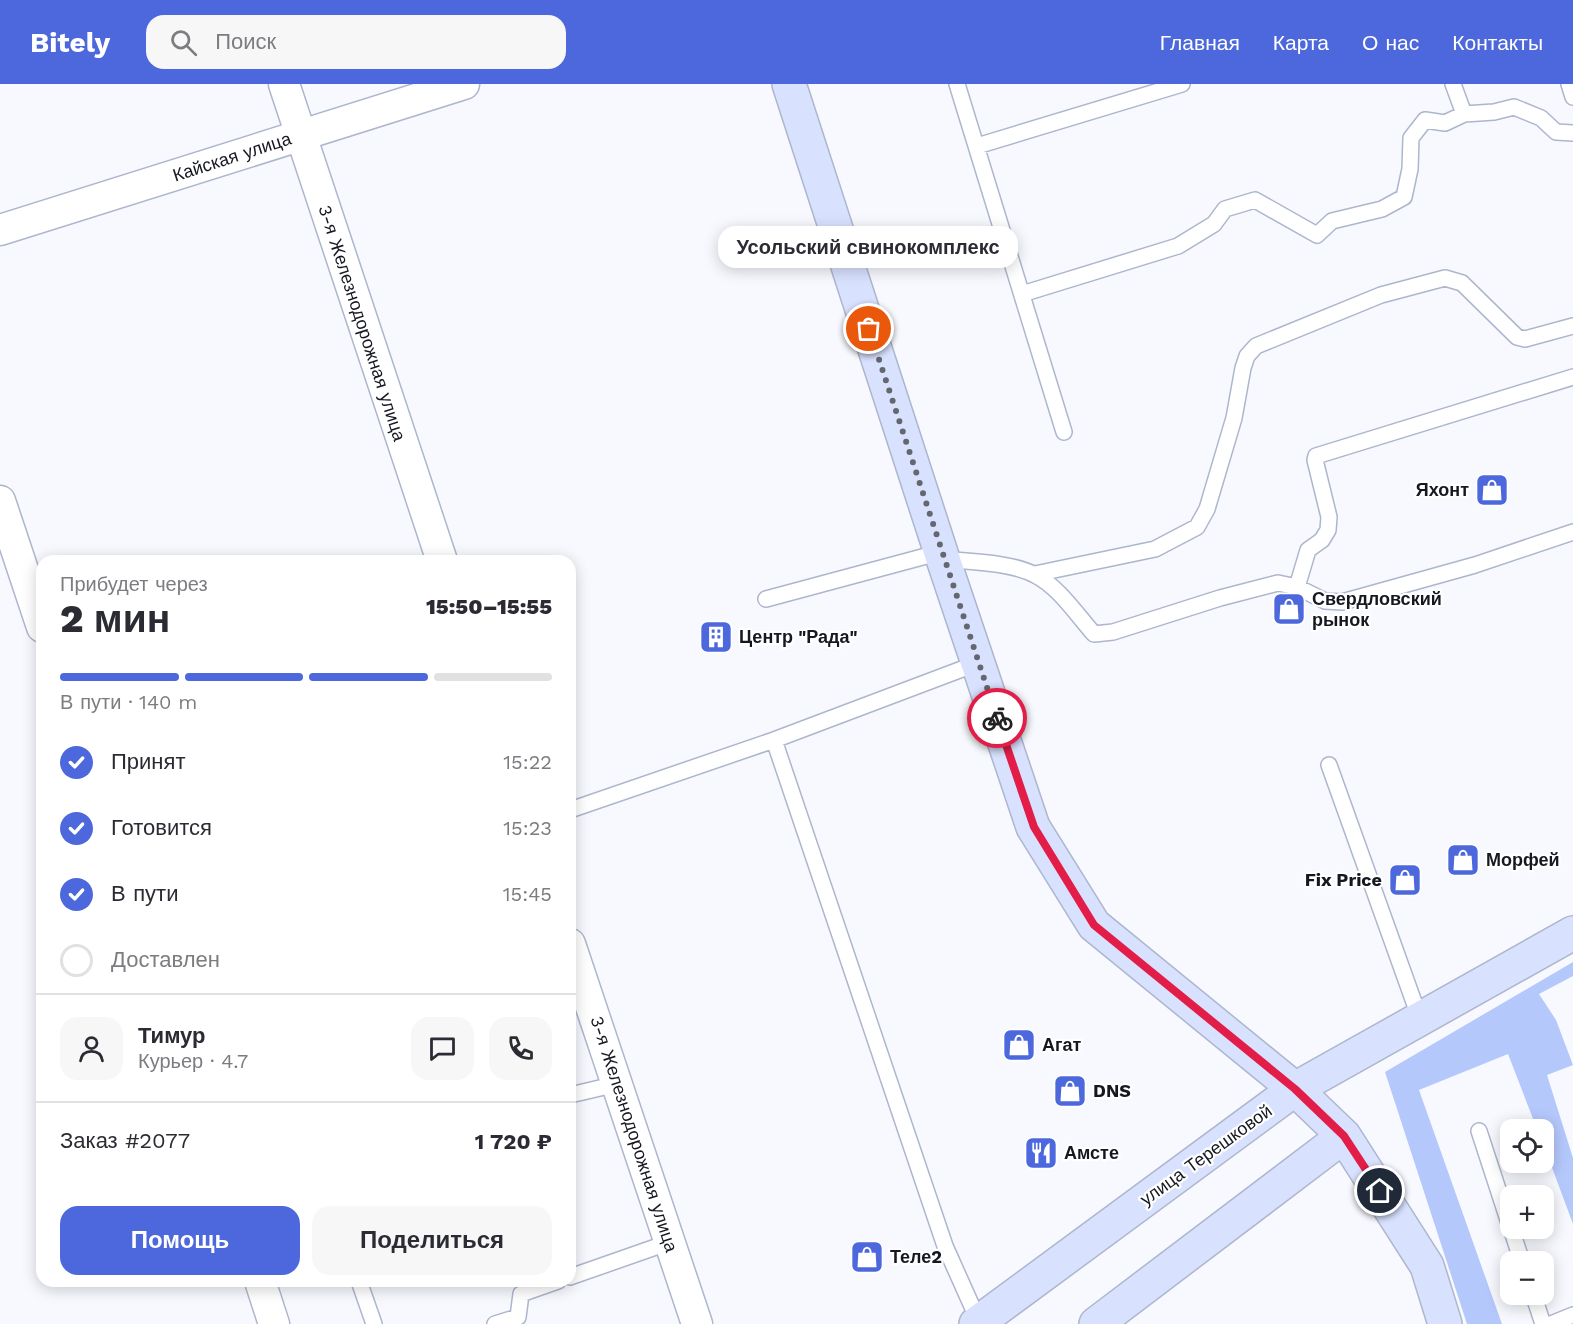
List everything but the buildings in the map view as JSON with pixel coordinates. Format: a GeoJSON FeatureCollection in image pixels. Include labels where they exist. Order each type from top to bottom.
{"type":"FeatureCollection","features":[{"type":"Feature","properties":{"kind":"main road"},"geometry":{"type":"LineString","coordinates":[[789,84],[942,555],[1034,827],[1094,925],[1295,1089],[1344,1136],[1427,1266],[1445,1324]]}},
{"type":"Feature","properties":{"kind":"main road","name":"улица Терешковой"},"geometry":{"type":"LineString","coordinates":[[977,1323],[1295,1089],[1573,933]]}},
{"type":"Feature","properties":{"kind":"main road"},"geometry":{"type":"LineString","coordinates":[[1096,1324],[1344,1136]]}},
{"type":"Feature","properties":{"kind":"street","name":"3-я Железнодорожная улица"},"geometry":{"type":"LineString","coordinates":[[284,84],[440,555]]}},
{"type":"Feature","properties":{"kind":"street","name":"Кайская улица"},"geometry":{"type":"LineString","coordinates":[[0,230],[464,84]]}},
{"type":"Feature","properties":{"kind":"street"},"geometry":{"type":"LineString","coordinates":[[0,501],[36,609]]}},
{"type":"Feature","properties":{"kind":"street","name":"3-я Железнодорожная улица"},"geometry":{"type":"LineString","coordinates":[[576,962],[697,1324]]}},
{"type":"Feature","properties":{"kind":"street"},"geometry":{"type":"LineString","coordinates":[[262,1287],[274,1324]]}},
{"type":"Feature","properties":{"kind":"lane"},"geometry":{"type":"LineString","coordinates":[[957,84],[1064,432]]}},
{"type":"Feature","properties":{"kind":"lane"},"geometry":{"type":"LineString","coordinates":[[977,146],[1182,84]]}},
{"type":"Feature","properties":{"kind":"lane"},"geometry":{"type":"LineString","coordinates":[[1453,84],[1464,114]]}},
{"type":"Feature","properties":{"kind":"lane"},"geometry":{"type":"LineString","coordinates":[[1569,84],[1573,97]]}},
{"type":"Feature","properties":{"kind":"lane"},"geometry":{"type":"LineString","coordinates":[[1022,294],[1178,246],[1214,224],[1226,209],[1255,200],[1317,235],[1332,221],[1382,209],[1404,197],[1410,169],[1411,138],[1425,120],[1445,123],[1464,114],[1494,112],[1514,106],[1541,118],[1556,132],[1573,133]]}},
{"type":"Feature","properties":{"kind":"lane"},"geometry":{"type":"LineString","coordinates":[[1035,574],[1155,549],[1197,527],[1207,509],[1234,418],[1243,368],[1247,356],[1257,346],[1381,295],[1445,278],[1462,283],[1516,337],[1525,339],[1573,326]]}},
{"type":"Feature","properties":{"kind":"lane"},"geometry":{"type":"LineString","coordinates":[[1297,587],[1308,550],[1322,540],[1328,530],[1329,517],[1315,460],[1316,456],[1573,376]]}},
{"type":"Feature","properties":{"kind":"lane"},"geometry":{"type":"LineString","coordinates":[[766,599],[942,555],[1035,574],[1051,585],[1094,634],[1101,634],[1278,583],[1297,587],[1325,601],[1342,602],[1475,565],[1573,532]]}},
{"type":"Feature","properties":{"kind":"lane"},"geometry":{"type":"LineString","coordinates":[[576,808],[774,740],[978,663]]}},
{"type":"Feature","properties":{"kind":"lane"},"geometry":{"type":"LineString","coordinates":[[774,740],[945,1246],[977,1323]]}},
{"type":"Feature","properties":{"kind":"lane"},"geometry":{"type":"LineString","coordinates":[[1329,765],[1420,1019]]}},
{"type":"Feature","properties":{"kind":"lane"},"geometry":{"type":"LineString","coordinates":[[576,1094],[617,1084]]}},
{"type":"Feature","properties":{"kind":"lane"},"geometry":{"type":"LineString","coordinates":[[1479,1131],[1500,1194]]}},
{"type":"Feature","properties":{"kind":"lane"},"geometry":{"type":"LineString","coordinates":[[576,1275],[670,1242]]}},
{"type":"Feature","properties":{"kind":"lane"},"geometry":{"type":"LineString","coordinates":[[361,1287],[374,1324]]}},
{"type":"Feature","properties":{"kind":"lane"},"geometry":{"type":"LineString","coordinates":[[495,1324],[518,1317],[521,1294],[541,1287]]}},
{"type":"Feature","properties":{"kind":"lane"},"geometry":{"type":"LineString","coordinates":[[1537,1305],[1543,1324]]}},
{"type":"Feature","properties":{"kind":"lane"},"geometry":{"type":"LineString","coordinates":[[1551,1324],[1573,1315]]}},
{"type":"Feature","properties":{"kind":"shaded area"},"geometry":{"type":"Polygon","coordinates":[[[1573,962],[1573,976],[1539,994],[1556,1020],[1573,1065],[1547,1075],[1573,1158],[1573,1224],[1554,1173],[1554,1119],[1533,1119],[1508,1054],[1419,1090],[1502,1324],[1467,1324],[1385,1072],[1573,962]]]}},
{"type":"Feature","properties":{"kind":"way so far"},"geometry":{"type":"LineString","coordinates":[[869,329],[997,718]]}},
{"type":"Feature","properties":{"kind":"place","name":"Усольский свинокомплекс"},"geometry":{"type":"Point","coordinates":[869,329]}},
{"type":"Feature","properties":{"kind":"place","name":"Яхонт"},"geometry":{"type":"Point","coordinates":[1492,490]}},
{"type":"Feature","properties":{"kind":"place","name":"Свердловский рынок"},"geometry":{"type":"Point","coordinates":[1289,609]}},
{"type":"Feature","properties":{"kind":"place","name":"Центр \"Рада\""},"geometry":{"type":"Point","coordinates":[716,637]}},
{"type":"Feature","properties":{"kind":"place","name":"Морфей"},"geometry":{"type":"Point","coordinates":[1463,860]}},
{"type":"Feature","properties":{"kind":"place","name":"Fix Price"},"geometry":{"type":"Point","coordinates":[1405,880]}},
{"type":"Feature","properties":{"kind":"place","name":"Агат"},"geometry":{"type":"Point","coordinates":[1019,1045]}},
{"type":"Feature","properties":{"kind":"place","name":"DNS"},"geometry":{"type":"Point","coordinates":[1070,1091]}},
{"type":"Feature","properties":{"kind":"place","name":"Амсте"},"geometry":{"type":"Point","coordinates":[1041,1153]}},
{"type":"Feature","properties":{"kind":"place","name":"Теле2"},"geometry":{"type":"Point","coordinates":[867,1257]}},
{"type":"Feature","properties":{"kind":"route"},"geometry":{"type":"LineString","coordinates":[[997,718],[1034,827],[1094,925],[1295,1089],[1344,1136],[1380,1191]]}}]}
